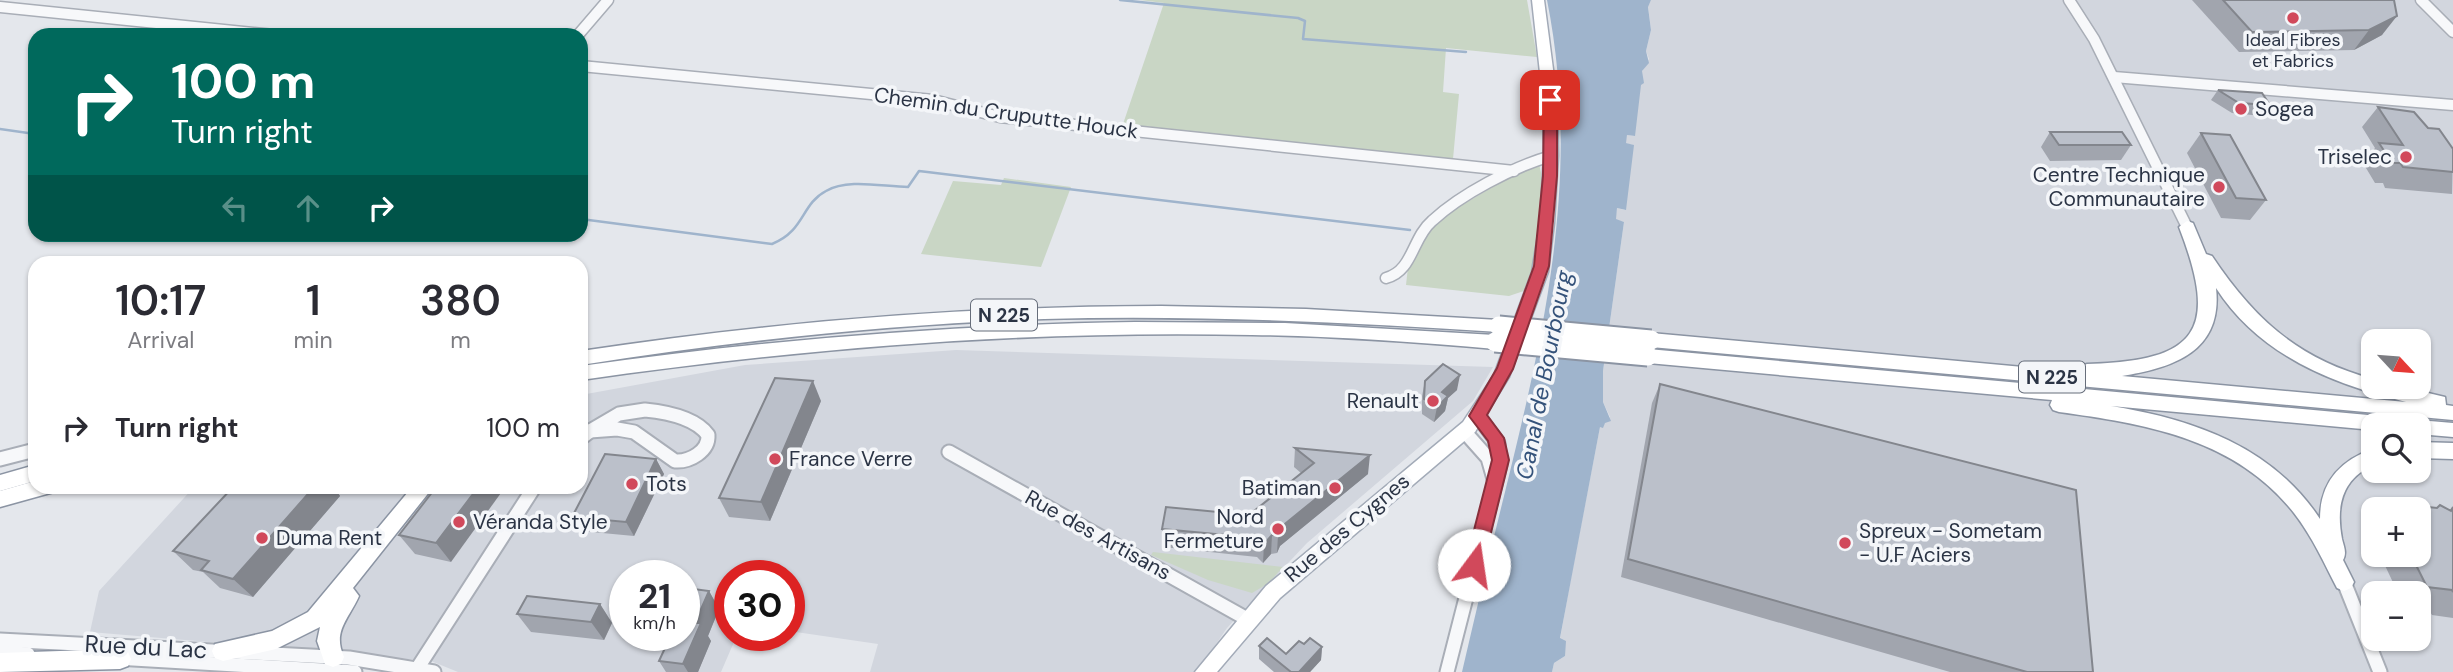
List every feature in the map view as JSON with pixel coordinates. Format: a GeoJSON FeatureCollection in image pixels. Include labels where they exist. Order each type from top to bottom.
{"type":"FeatureCollection","features":[{"type":"Feature","properties":{"kind":"highway"},"geometry":{"type":"LineString","coordinates":[[1912,364],[2100,371],[2137,366],[2183,350],[2201,334],[2208,308],[2202,268],[2187,227]]}},
{"type":"Feature","properties":{"kind":"highway"},"geometry":{"type":"LineString","coordinates":[[2187,227],[2239,309],[2282,347],[2317,367],[2354,382],[2453,405]]}},
{"type":"Feature","properties":{"kind":"highway","name":"N 225"},"geometry":{"type":"LineString","coordinates":[[588,357],[808,329],[1054,314],[1279,314],[1650,348],[1912,364],[2453,413]]}},
{"type":"Feature","properties":{"kind":"highway","name":"N 225"},"geometry":{"type":"LineString","coordinates":[[588,372],[809,345],[991,331],[1145,327],[1497,334]]}},
{"type":"Feature","properties":{"kind":"highway"},"geometry":{"type":"LineString","coordinates":[[588,384],[625,375],[743,358],[809,345]]}},
{"type":"Feature","properties":{"kind":"highway","name":"N 225"},"geometry":{"type":"LineString","coordinates":[[1650,348],[1852,375],[2361,421]]}},
{"type":"Feature","properties":{"kind":"highway"},"geometry":{"type":"LineString","coordinates":[[1852,375],[2130,415],[2176,425],[2208,436],[2249,459],[2285,489],[2315,527],[2344,582]]}},
{"type":"Feature","properties":{"kind":"highway"},"geometry":{"type":"LineString","coordinates":[[2431,428],[2453,430]]}},
{"type":"Feature","properties":{"kind":"highway"},"geometry":{"type":"LineString","coordinates":[[2431,450],[2453,451]]}},
{"type":"Feature","properties":{"kind":"highway"},"geometry":{"type":"LineString","coordinates":[[2344,582],[2332,538],[2331,497],[2342,475],[2361,462]]}},
{"type":"Feature","properties":{"kind":"highway"},"geometry":{"type":"LineString","coordinates":[[0,481],[28,475]]}},
{"type":"Feature","properties":{"kind":"highway"},"geometry":{"type":"LineString","coordinates":[[0,499],[28,491]]}},
{"type":"Feature","properties":{"kind":"highway"},"geometry":{"type":"LineString","coordinates":[[223,658],[276,640],[315,619],[418,494]]}},
{"type":"Feature","properties":{"kind":"highway"},"geometry":{"type":"LineString","coordinates":[[268,654],[298,642],[318,629],[349,596],[431,494]]}},
{"type":"Feature","properties":{"kind":"highway"},"geometry":{"type":"LineString","coordinates":[[333,657],[327,646],[328,633],[349,596]]}},
{"type":"Feature","properties":{"kind":"highway"},"geometry":{"type":"LineString","coordinates":[[0,663],[120,659]]}},
{"type":"Feature","properties":{"kind":"main road","name":"Rue des Cygnes"},"geometry":{"type":"LineString","coordinates":[[1207,672],[1247,619],[1303,564],[1464,431],[1478,416],[1505,369],[1540,272],[1551,159],[1549,82],[1538,0]]}},
{"type":"Feature","properties":{"kind":"street"},"geometry":{"type":"LineString","coordinates":[[584,28],[608,0]]}},
{"type":"Feature","properties":{"kind":"street"},"geometry":{"type":"LineString","coordinates":[[2069,0],[2114,77],[2187,227]]}},
{"type":"Feature","properties":{"kind":"street"},"geometry":{"type":"LineString","coordinates":[[2421,0],[2453,32]]}},
{"type":"Feature","properties":{"kind":"street"},"geometry":{"type":"LineString","coordinates":[[0,8],[203,28]]}},
{"type":"Feature","properties":{"kind":"street","name":"Chemin du Cruputte Houck"},"geometry":{"type":"LineString","coordinates":[[588,67],[925,99],[1000,117],[1514,171]]}},
{"type":"Feature","properties":{"kind":"street"},"geometry":{"type":"LineString","coordinates":[[2114,77],[2453,105]]}},
{"type":"Feature","properties":{"kind":"street"},"geometry":{"type":"LineString","coordinates":[[1385,278],[1402,271],[1417,238],[1431,221],[1514,171],[1538,159],[1551,159]]}},
{"type":"Feature","properties":{"kind":"street"},"geometry":{"type":"LineString","coordinates":[[588,433],[614,415],[644,409],[666,412],[700,426],[709,438],[703,449],[694,456],[676,460],[668,457],[652,441],[631,430],[588,435]]}},
{"type":"Feature","properties":{"kind":"street"},"geometry":{"type":"LineString","coordinates":[[1447,672],[1500,465],[1499,448],[1492,433],[1478,416]]}},
{"type":"Feature","properties":{"kind":"street"},"geometry":{"type":"LineString","coordinates":[[1464,431],[1491,461],[1494,484]]}},
{"type":"Feature","properties":{"kind":"street"},"geometry":{"type":"LineString","coordinates":[[0,459],[28,452]]}},
{"type":"Feature","properties":{"kind":"street","name":"Rue des Artisans"},"geometry":{"type":"LineString","coordinates":[[950,452],[1247,619]]}},
{"type":"Feature","properties":{"kind":"street"},"geometry":{"type":"LineString","coordinates":[[410,670],[530,494]]}},
{"type":"Feature","properties":{"kind":"street"},"geometry":{"type":"LineString","coordinates":[[2344,582],[2380,672]]}},
{"type":"Feature","properties":{"kind":"street","name":"Rue du Lac"},"geometry":{"type":"LineString","coordinates":[[0,640],[355,672]]}},
{"type":"Feature","properties":{"kind":"street","name":"Rue du Lac"},"geometry":{"type":"LineString","coordinates":[[0,652],[120,659],[223,658]]}},
{"type":"Feature","properties":{"kind":"street"},"geometry":{"type":"LineString","coordinates":[[223,658],[268,654],[333,657],[434,672]]}},
{"type":"Feature","properties":{"kind":"shaded area"},"geometry":{"type":"Polygon","coordinates":[[[1651,0],[2453,0],[2453,672],[1552,672],[1554,663],[1565,656],[1560,639],[1573,567],[1600,427],[1610,417],[1603,402],[1603,371],[1624,222],[1615,220],[1617,208],[1625,210],[1633,145],[1625,143],[1627,135],[1634,136],[1642,71],[1649,59],[1646,51],[1651,30],[1648,6],[1651,0]]]}},
{"type":"Feature","properties":{"kind":"shaded area"},"geometry":{"type":"Polygon","coordinates":[[[956,350],[1493,367],[1473,401],[1307,543],[1227,628],[1197,672],[870,672],[878,644],[805,633],[805,560],[714,560],[714,651],[730,651],[721,672],[458,672],[431,661],[90,632],[99,591],[188,494],[588,494],[588,394],[745,365],[956,350]]]}},
{"type":"Feature","properties":{"kind":"green space"},"geometry":{"type":"Polygon","coordinates":[[[1140,0],[1527,0],[1537,57],[1446,48],[1443,92],[1459,94],[1453,159],[1123,124],[1164,3],[1140,0]]]}},
{"type":"Feature","properties":{"kind":"green space"},"geometry":{"type":"Polygon","coordinates":[[[1533,163],[1539,164],[1542,177],[1535,259],[1527,290],[1509,296],[1406,285],[1408,267],[1430,224],[1533,163]]]}},
{"type":"Feature","properties":{"kind":"green space"},"geometry":{"type":"Polygon","coordinates":[[[1004,178],[1071,187],[1041,267],[921,254],[953,181],[1001,185],[1004,178]]]}},
{"type":"Feature","properties":{"kind":"green space"},"geometry":{"type":"Polygon","coordinates":[[[1153,552],[1283,567],[1269,583],[1252,593],[1208,580],[1151,555],[1153,552]]]}},
{"type":"Feature","properties":{"kind":"water","name":"Canal de Bourbourg"},"geometry":{"type":"Polygon","coordinates":[[[1547,0],[1651,0],[1648,7],[1651,30],[1646,51],[1649,63],[1642,71],[1644,83],[1641,85],[1635,136],[1627,135],[1626,143],[1634,145],[1626,210],[1617,208],[1616,219],[1624,222],[1603,371],[1603,402],[1611,421],[1605,423],[1603,428],[1600,427],[1560,638],[1566,641],[1565,656],[1554,663],[1552,672],[1462,672],[1534,369],[1554,248],[1561,126],[1557,63],[1547,0]]]}},
{"type":"Feature","properties":{"kind":"building"},"geometry":{"type":"Polygon","coordinates":[[[2223,0],[2394,0],[2397,16],[2369,30],[2252,32],[2223,0]]]}},
{"type":"Feature","properties":{"kind":"building"},"geometry":{"type":"Polygon","coordinates":[[[2218,90],[2262,93],[2270,105],[2239,103],[2218,90]]]}},
{"type":"Feature","properties":{"kind":"building"},"geometry":{"type":"Polygon","coordinates":[[[2378,107],[2414,112],[2428,128],[2439,129],[2453,149],[2453,172],[2403,167],[2400,163],[2392,163],[2379,143],[2403,145],[2378,107]]]}},
{"type":"Feature","properties":{"kind":"building"},"geometry":{"type":"Polygon","coordinates":[[[2050,132],[2122,132],[2131,145],[2059,145],[2050,132]]]}},
{"type":"Feature","properties":{"kind":"building"},"geometry":{"type":"Polygon","coordinates":[[[2201,133],[2230,135],[2266,200],[2236,198],[2201,133]]]}},
{"type":"Feature","properties":{"kind":"building"},"geometry":{"type":"Polygon","coordinates":[[[1443,364],[1460,375],[1442,392],[1448,396],[1437,407],[1424,399],[1425,381],[1443,364]]]}},
{"type":"Feature","properties":{"kind":"building"},"geometry":{"type":"Polygon","coordinates":[[[775,378],[813,381],[761,502],[719,498],[775,378]]]}},
{"type":"Feature","properties":{"kind":"building","name":"Spreux - Sometam - U.F Aciers"},"geometry":{"type":"Polygon","coordinates":[[[1660,384],[2076,490],[2093,672],[2027,672],[1628,559],[1660,384]]]}},
{"type":"Feature","properties":{"kind":"building"},"geometry":{"type":"Polygon","coordinates":[[[1295,448],[1370,455],[1281,527],[1278,535],[1272,535],[1264,544],[1258,538],[1162,529],[1166,507],[1249,515],[1314,463],[1295,448]]]}},
{"type":"Feature","properties":{"kind":"building"},"geometry":{"type":"Polygon","coordinates":[[[605,454],[656,459],[626,522],[572,517],[584,494],[588,494],[588,486],[605,454]]]}},
{"type":"Feature","properties":{"kind":"building"},"geometry":{"type":"Polygon","coordinates":[[[226,494],[308,494],[233,579],[201,570],[209,561],[173,551],[226,494]]]}},
{"type":"Feature","properties":{"kind":"building"},"geometry":{"type":"Polygon","coordinates":[[[431,494],[473,494],[436,543],[399,535],[431,494]]]}},
{"type":"Feature","properties":{"kind":"building"},"geometry":{"type":"Polygon","coordinates":[[[2440,505],[2451,511],[2453,507],[2453,592],[2431,587],[2431,581],[2424,581],[2417,567],[2431,567],[2431,507],[2437,508],[2440,505]]]}},
{"type":"Feature","properties":{"kind":"building"},"geometry":{"type":"Polygon","coordinates":[[[700,590],[709,591],[700,612],[700,590]]]}},
{"type":"Feature","properties":{"kind":"building"},"geometry":{"type":"Polygon","coordinates":[[[527,596],[600,604],[591,622],[517,614],[527,596]]]}},
{"type":"Feature","properties":{"kind":"building"},"geometry":{"type":"Polygon","coordinates":[[[1267,638],[1286,654],[1299,641],[1304,644],[1310,638],[1322,647],[1299,672],[1291,672],[1259,646],[1267,638]]]}},
{"type":"Feature","properties":{"kind":"building"},"geometry":{"type":"Polygon","coordinates":[[[664,651],[689,651],[683,664],[659,661],[664,651]]]}},
{"type":"Feature","properties":{"kind":"waterway"},"geometry":{"type":"LineString","coordinates":[[1120,0],[1298,18],[1305,21],[1303,39],[1466,52]]}},
{"type":"Feature","properties":{"kind":"waterway"},"geometry":{"type":"LineString","coordinates":[[0,129],[28,133]]}},
{"type":"Feature","properties":{"kind":"waterway"},"geometry":{"type":"LineString","coordinates":[[588,220],[772,244],[791,232],[812,203],[826,191],[855,184],[908,187],[919,171],[1410,230]]}},
{"type":"Feature","properties":{"kind":"place","name":"Ideal Fibres et Fabrics"},"geometry":{"type":"Point","coordinates":[2293,18]}},
{"type":"Feature","properties":{"kind":"place","name":"Sogea"},"geometry":{"type":"Point","coordinates":[2241,109]}},
{"type":"Feature","properties":{"kind":"place","name":"Triselec"},"geometry":{"type":"Point","coordinates":[2406,157]}},
{"type":"Feature","properties":{"kind":"place","name":"Centre Technique Communautaire"},"geometry":{"type":"Point","coordinates":[2219,187]}},
{"type":"Feature","properties":{"kind":"place","name":"Renault"},"geometry":{"type":"Point","coordinates":[1433,401]}},
{"type":"Feature","properties":{"kind":"place","name":"France Verre"},"geometry":{"type":"Point","coordinates":[775,459]}},
{"type":"Feature","properties":{"kind":"place","name":"Tots"},"geometry":{"type":"Point","coordinates":[632,484]}},
{"type":"Feature","properties":{"kind":"place","name":"Batiman"},"geometry":{"type":"Point","coordinates":[1335,488]}},
{"type":"Feature","properties":{"kind":"place","name":"Véranda Style"},"geometry":{"type":"Point","coordinates":[459,522]}},
{"type":"Feature","properties":{"kind":"place","name":"Nord Fermeture"},"geometry":{"type":"Point","coordinates":[1278,529]}},
{"type":"Feature","properties":{"kind":"place","name":"Duma Rent"},"geometry":{"type":"Point","coordinates":[262,538]}},
{"type":"Feature","properties":{"kind":"place","name":"Spreux - Sometam - U.F Aciers"},"geometry":{"type":"Point","coordinates":[1845,543]}},
{"type":"Feature","properties":{"kind":"route"},"geometry":{"type":"LineString","coordinates":[[1474,565],[1501,460],[1496,438],[1478,416],[1505,369],[1541,266],[1550,176],[1550,100]]}}]}
